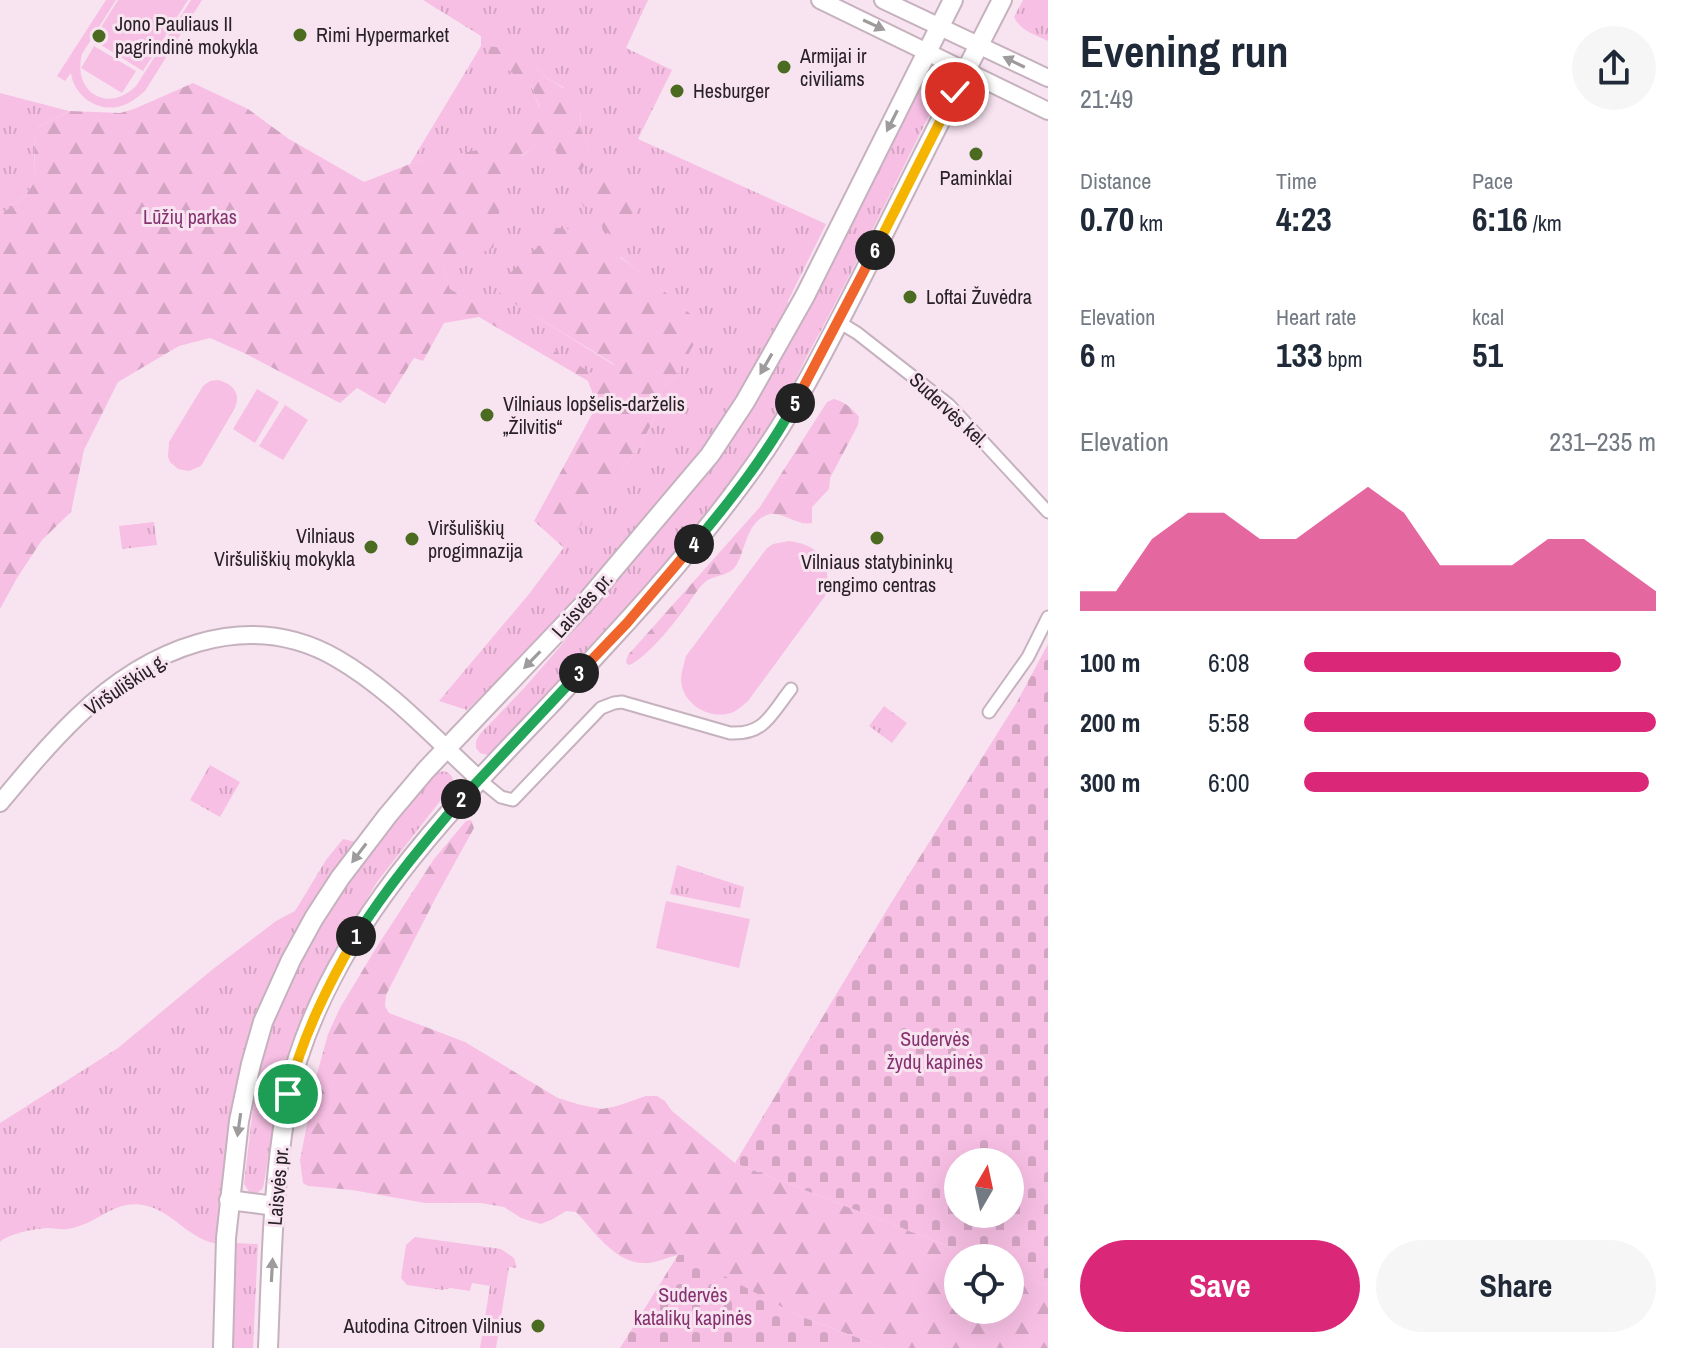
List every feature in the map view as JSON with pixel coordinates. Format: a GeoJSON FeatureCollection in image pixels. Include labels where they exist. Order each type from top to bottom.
{"type":"FeatureCollection","features":[{"type":"Feature","properties":{"kind":"main road"},"geometry":{"type":"LineString","coordinates":[[820,0],[1048,111]]}},
{"type":"Feature","properties":{"kind":"main road"},"geometry":{"type":"LineString","coordinates":[[883,0],[1048,78]]}},
{"type":"Feature","properties":{"kind":"main road","name":"Laisvės pr."},"geometry":{"type":"LineString","coordinates":[[223,1348],[229,1200],[239,1121],[251,1064],[263,1022],[314,918],[388,815],[585,603],[710,455],[745,402],[805,296],[953,0]]}},
{"type":"Feature","properties":{"kind":"main road","name":"Laisvės pr."},"geometry":{"type":"LineString","coordinates":[[268,1348],[275,1206],[288,1094],[307,1031],[334,975],[378,902],[409,861],[479,779],[627,623],[721,511],[786,420],[1002,0]]}},
{"type":"Feature","properties":{"kind":"main road","name":"Viršuliškių g."},"geometry":{"type":"LineString","coordinates":[[0,803],[51,742],[106,691],[182,647],[240,634],[283,638],[305,644],[356,670],[398,704],[479,779]]}},
{"type":"Feature","properties":{"kind":"main road"},"geometry":{"type":"LineString","coordinates":[[229,1200],[275,1206]]}},
{"type":"Feature","properties":{"kind":"street","name":"Sudervės kel."},"geometry":{"type":"LineString","coordinates":[[839,322],[949,405],[1048,512]]}},
{"type":"Feature","properties":{"kind":"street"},"geometry":{"type":"LineString","coordinates":[[989,712],[1028,657],[1048,617]]}},
{"type":"Feature","properties":{"kind":"street"},"geometry":{"type":"LineString","coordinates":[[479,779],[501,797],[513,800],[607,704],[622,702],[730,733],[740,733],[760,728],[791,689]]}},
{"type":"Feature","properties":{"kind":"green space"},"geometry":{"type":"Polygon","coordinates":[[[106,0],[116,0],[82,54],[80,67],[87,88],[104,98],[125,94],[136,86],[191,0],[202,0],[145,91],[125,105],[109,108],[87,100],[76,88],[71,73],[65,81],[57,76],[106,0]]]}},
{"type":"Feature","properties":{"kind":"green space"},"geometry":{"type":"Polygon","coordinates":[[[118,0],[188,0],[143,71],[93,40],[118,0]]]}},
{"type":"Feature","properties":{"kind":"green space"},"geometry":{"type":"Polygon","coordinates":[[[423,0],[648,0],[626,48],[672,70],[638,139],[826,224],[788,301],[788,311],[742,393],[711,439],[660,506],[571,609],[467,710],[439,701],[529,594],[639,447],[666,385],[677,375],[693,316],[621,257],[500,294],[614,365],[605,382],[450,289],[444,267],[492,148],[410,164],[481,46],[481,36],[423,0]],[[535,67],[531,85],[540,109],[521,157],[544,138],[556,149],[589,148],[580,129],[581,108],[563,87],[535,67]]]}},
{"type":"Feature","properties":{"kind":"green space"},"geometry":{"type":"Polygon","coordinates":[[[1023,0],[1048,0],[1048,41],[1017,22],[1014,17],[1023,0]]]}},
{"type":"Feature","properties":{"kind":"green space"},"geometry":{"type":"Polygon","coordinates":[[[94,46],[136,71],[122,93],[81,68],[94,46]]]}},
{"type":"Feature","properties":{"kind":"green space"},"geometry":{"type":"Polygon","coordinates":[[[488,46],[503,48],[577,96],[581,108],[580,129],[589,148],[582,170],[559,165],[556,149],[544,139],[520,157],[507,153],[502,138],[514,118],[540,108],[531,85],[489,58],[488,46]]]}},
{"type":"Feature","properties":{"kind":"green space"},"geometry":{"type":"Polygon","coordinates":[[[933,68],[944,75],[941,92],[768,431],[706,517],[638,598],[493,752],[487,755],[480,753],[476,741],[480,734],[526,686],[659,532],[708,470],[927,70],[933,68]]]}},
{"type":"Feature","properties":{"kind":"green space","name":"Lūžių parkas"},"geometry":{"type":"Polygon","coordinates":[[[193,83],[248,109],[289,139],[364,182],[410,164],[492,147],[504,182],[493,248],[444,267],[450,289],[605,381],[614,364],[499,294],[507,276],[558,228],[572,230],[608,249],[666,293],[700,324],[700,333],[677,375],[666,385],[639,447],[564,548],[534,521],[597,405],[588,381],[479,317],[444,323],[423,361],[414,358],[385,404],[357,388],[340,403],[210,338],[179,346],[118,382],[84,450],[71,512],[42,540],[0,609],[0,215],[25,196],[34,183],[35,129],[69,111],[120,113],[134,109],[193,83]]]}},
{"type":"Feature","properties":{"kind":"green space"},"geometry":{"type":"Polygon","coordinates":[[[0,93],[69,111],[35,129],[34,183],[25,196],[0,215],[0,93]]]}},
{"type":"Feature","properties":{"kind":"green space"},"geometry":{"type":"Polygon","coordinates":[[[598,169],[636,194],[637,219],[626,231],[615,236],[603,231],[597,207],[584,207],[581,201],[590,173],[598,169]]]}},
{"type":"Feature","properties":{"kind":"green space"},"geometry":{"type":"Polygon","coordinates":[[[218,380],[234,390],[237,398],[235,408],[201,466],[189,471],[178,469],[168,457],[169,442],[203,386],[218,380]]]}},
{"type":"Feature","properties":{"kind":"green space"},"geometry":{"type":"Polygon","coordinates":[[[257,389],[279,402],[255,443],[233,429],[257,389]]]}},
{"type":"Feature","properties":{"kind":"green space"},"geometry":{"type":"Polygon","coordinates":[[[834,399],[854,411],[859,417],[858,425],[830,478],[829,489],[812,507],[812,523],[801,523],[775,514],[762,517],[748,535],[734,568],[705,582],[653,647],[638,660],[627,664],[628,655],[760,507],[827,402],[834,399]]]}},
{"type":"Feature","properties":{"kind":"green space"},"geometry":{"type":"Polygon","coordinates":[[[285,405],[308,420],[283,460],[259,446],[285,405]]]}},
{"type":"Feature","properties":{"kind":"green space"},"geometry":{"type":"Polygon","coordinates":[[[154,522],[157,545],[122,549],[119,526],[154,522]]]}},
{"type":"Feature","properties":{"kind":"green space"},"geometry":{"type":"Polygon","coordinates":[[[789,541],[810,547],[822,558],[827,575],[825,596],[748,701],[730,713],[719,715],[703,711],[690,701],[682,688],[686,656],[767,548],[789,541]]]}},
{"type":"Feature","properties":{"kind":"green space","name":"Sudervės žydų kapinės"},"geometry":{"type":"Polygon","coordinates":[[[1048,644],[1048,1285],[1024,1276],[1024,1244],[944,1244],[735,1163],[891,903],[1017,702],[1048,644]]]}},
{"type":"Feature","properties":{"kind":"green space"},"geometry":{"type":"Polygon","coordinates":[[[884,706],[907,723],[892,743],[869,726],[884,706]]]}},
{"type":"Feature","properties":{"kind":"green space"},"geometry":{"type":"Polygon","coordinates":[[[210,765],[240,782],[220,817],[190,800],[210,765]]]}},
{"type":"Feature","properties":{"kind":"green space"},"geometry":{"type":"Polygon","coordinates":[[[444,771],[452,776],[452,786],[377,882],[333,956],[306,1015],[280,1089],[263,1188],[256,1194],[250,1193],[244,1184],[258,1077],[274,1016],[288,982],[344,887],[436,773],[444,771]]]}},
{"type":"Feature","properties":{"kind":"green space"},"geometry":{"type":"Polygon","coordinates":[[[471,820],[474,828],[386,995],[385,1006],[389,1013],[465,1042],[558,1098],[602,1109],[646,1096],[657,1096],[735,1163],[944,1244],[944,1324],[1024,1324],[1024,1276],[1048,1285],[1048,1348],[885,1348],[797,1315],[678,1255],[647,1263],[626,1259],[607,1246],[576,1212],[566,1211],[541,1224],[521,1218],[504,1207],[481,1203],[425,1203],[303,1183],[300,1160],[328,1034],[376,948],[434,859],[466,821],[471,820]]]}},
{"type":"Feature","properties":{"kind":"green space"},"geometry":{"type":"Polygon","coordinates":[[[343,839],[356,842],[311,909],[279,965],[220,1244],[200,1238],[154,1208],[132,1204],[77,1227],[29,1230],[0,1242],[0,1123],[118,1048],[213,969],[276,921],[295,911],[326,860],[343,839]]]}},
{"type":"Feature","properties":{"kind":"green space"},"geometry":{"type":"Polygon","coordinates":[[[677,865],[744,887],[740,908],[670,894],[677,865]]]}},
{"type":"Feature","properties":{"kind":"green space"},"geometry":{"type":"Polygon","coordinates":[[[666,901],[750,919],[739,968],[656,948],[666,901]]]}},
{"type":"Feature","properties":{"kind":"green space"},"geometry":{"type":"Polygon","coordinates":[[[415,1237],[501,1249],[514,1258],[517,1268],[509,1267],[496,1348],[480,1348],[490,1286],[472,1283],[470,1291],[443,1290],[407,1285],[401,1278],[406,1245],[415,1237]]]}},
{"type":"Feature","properties":{"kind":"green space"},"geometry":{"type":"Polygon","coordinates":[[[234,1243],[258,1244],[253,1348],[230,1348],[234,1243]]]}},
{"type":"Feature","properties":{"kind":"green space","name":"Sudervės katalikų kapinės"},"geometry":{"type":"Polygon","coordinates":[[[678,1255],[685,1255],[797,1315],[885,1348],[620,1348],[678,1255]]]}},
{"type":"Feature","properties":{"kind":"place","name":"Rimi Hypermarket"},"geometry":{"type":"Point","coordinates":[300,35]}},
{"type":"Feature","properties":{"kind":"place","name":"Jono Pauliaus II pagrindinė mokykla"},"geometry":{"type":"Point","coordinates":[99,36]}},
{"type":"Feature","properties":{"kind":"place","name":"Armijai ir civiliams"},"geometry":{"type":"Point","coordinates":[784,67]}},
{"type":"Feature","properties":{"kind":"place","name":"Hesburger"},"geometry":{"type":"Point","coordinates":[677,91]}},
{"type":"Feature","properties":{"kind":"place","name":"Paminklai"},"geometry":{"type":"Point","coordinates":[976,154]}},
{"type":"Feature","properties":{"kind":"place","name":"Loftai Žuvėdra"},"geometry":{"type":"Point","coordinates":[910,297]}},
{"type":"Feature","properties":{"kind":"place","name":"Vilniaus lopšelis-darželis „Žilvitis“"},"geometry":{"type":"Point","coordinates":[487,415]}},
{"type":"Feature","properties":{"kind":"place","name":"Vilniaus statybininkų rengimo centras"},"geometry":{"type":"Point","coordinates":[877,538]}},
{"type":"Feature","properties":{"kind":"place","name":"Viršuliškių progimnazija"},"geometry":{"type":"Point","coordinates":[412,539]}},
{"type":"Feature","properties":{"kind":"place","name":"Vilniaus Viršuliškių mokykla"},"geometry":{"type":"Point","coordinates":[371,547]}},
{"type":"Feature","properties":{"kind":"place","name":"Autodina Citroen Vilnius"},"geometry":{"type":"Point","coordinates":[538,1326]}},
{"type":"Feature","properties":{"kind":"route"},"geometry":{"type":"LineString","coordinates":[[288,1094],[307,1031],[334,975],[378,902],[461,798],[627,623],[675,567],[746,479],[786,420],[955,92]]}}]}
